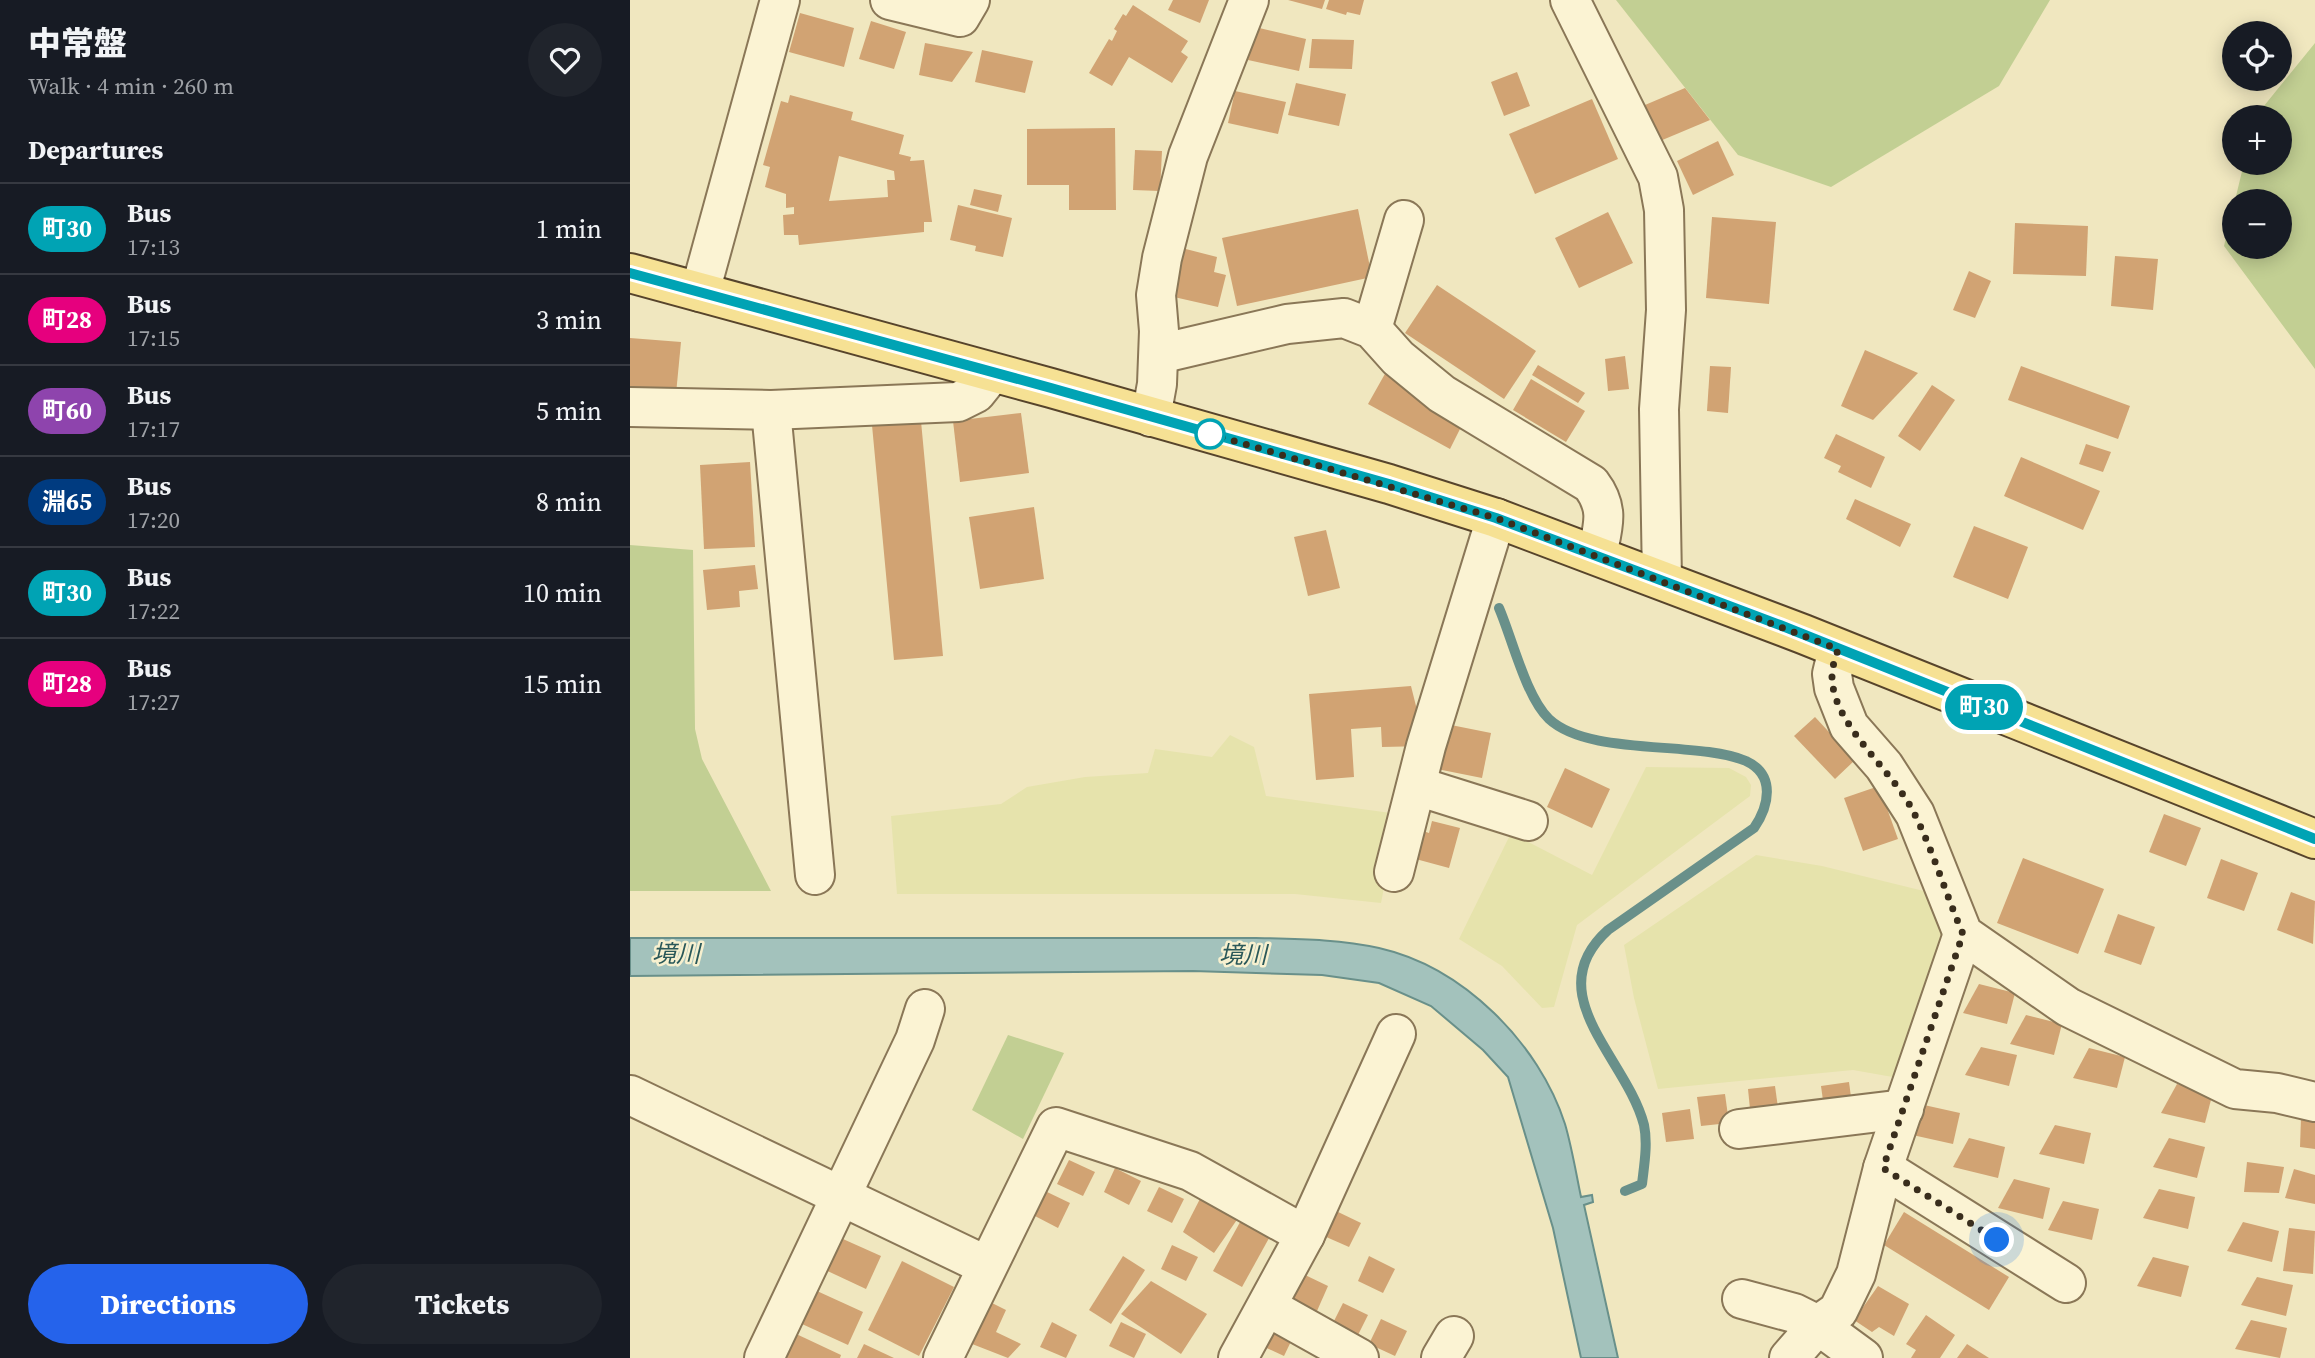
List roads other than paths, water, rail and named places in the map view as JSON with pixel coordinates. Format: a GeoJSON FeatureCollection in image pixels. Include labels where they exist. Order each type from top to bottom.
{"type":"FeatureCollection","features":[{"type":"Feature","properties":{"kind":"main road"},"geometry":{"type":"LineString","coordinates":[[630,273],[1389,484],[1496,518],[1661,579],[2315,839]]}},
{"type":"Feature","properties":{"kind":"street"},"geometry":{"type":"LineString","coordinates":[[700,292],[780,0]]}},
{"type":"Feature","properties":{"kind":"street"},"geometry":{"type":"LineString","coordinates":[[890,0],[960,17],[970,0]]}},
{"type":"Feature","properties":{"kind":"street"},"geometry":{"type":"LineString","coordinates":[[1151,417],[1159,354],[1156,295],[1162,258],[1188,156],[1249,0]]}},
{"type":"Feature","properties":{"kind":"street"},"geometry":{"type":"LineString","coordinates":[[1570,0],[1658,177],[1664,210],[1666,310],[1659,409],[1661,579]]}},
{"type":"Feature","properties":{"kind":"street"},"geometry":{"type":"LineString","coordinates":[[1372,329],[1404,220]]}},
{"type":"Feature","properties":{"kind":"street"},"geometry":{"type":"LineString","coordinates":[[1159,354],[1287,324],[1344,318],[1372,329],[1398,358],[1443,394],[1591,484],[1603,499],[1604,523],[1597,555]]}},
{"type":"Feature","properties":{"kind":"street"},"geometry":{"type":"LineString","coordinates":[[630,407],[771,410],[957,402],[976,393],[992,373]]}},
{"type":"Feature","properties":{"kind":"street"},"geometry":{"type":"LineString","coordinates":[[771,410],[816,875]]}},
{"type":"Feature","properties":{"kind":"street"},"geometry":{"type":"LineString","coordinates":[[1394,872],[1496,518]]}},
{"type":"Feature","properties":{"kind":"street"},"geometry":{"type":"LineString","coordinates":[[1838,649],[1832,674],[1834,688],[1849,726],[1884,766],[1915,814],[1963,934],[2068,1007],[2235,1089],[2277,1093],[2315,1102]]}},
{"type":"Feature","properties":{"kind":"street"},"geometry":{"type":"LineString","coordinates":[[1417,786],[1528,821]]}},
{"type":"Feature","properties":{"kind":"street"},"geometry":{"type":"LineString","coordinates":[[1789,1358],[1818,1325],[1838,1311],[1856,1274],[1883,1168],[1963,934]]}},
{"type":"Feature","properties":{"kind":"street"},"geometry":{"type":"LineString","coordinates":[[764,1358],[915,1040],[925,1009]]}},
{"type":"Feature","properties":{"kind":"street"},"geometry":{"type":"LineString","coordinates":[[1238,1358],[1305,1235],[1396,1034]]}},
{"type":"Feature","properties":{"kind":"street"},"geometry":{"type":"LineString","coordinates":[[630,1095],[987,1266]]}},
{"type":"Feature","properties":{"kind":"street"},"geometry":{"type":"LineString","coordinates":[[1740,1129],[1903,1109]]}},
{"type":"Feature","properties":{"kind":"street"},"geometry":{"type":"LineString","coordinates":[[943,1358],[1056,1128],[1190,1171],[1305,1235]]}},
{"type":"Feature","properties":{"kind":"street"},"geometry":{"type":"LineString","coordinates":[[1883,1168],[2066,1283]]}},
{"type":"Feature","properties":{"kind":"street"},"geometry":{"type":"LineString","coordinates":[[1742,1299],[1794,1313],[1818,1325],[1863,1358]]}},
{"type":"Feature","properties":{"kind":"street"},"geometry":{"type":"LineString","coordinates":[[1268,1307],[1359,1358]]}},
{"type":"Feature","properties":{"kind":"water","name":"境川"},"geometry":{"type":"Polygon","coordinates":[[[630,938],[1256,938],[1364,945],[1410,958],[1440,972],[1494,1013],[1537,1065],[1553,1094],[1565,1124],[1581,1197],[1592,1195],[1593,1202],[1584,1205],[1618,1358],[1581,1358],[1553,1228],[1508,1077],[1483,1050],[1431,1006],[1379,983],[1322,975],[1193,971],[630,976],[630,938]]]}},
{"type":"Feature","properties":{"kind":"waterway"},"geometry":{"type":"LineString","coordinates":[[1499,608],[1533,697],[1549,719],[1567,731],[1590,739],[1616,743],[1725,755],[1756,767],[1766,783],[1766,801],[1754,828],[1608,930],[1588,954],[1581,978],[1584,1002],[1593,1026],[1635,1100],[1644,1125],[1642,1184],[1625,1191]]}}]}
